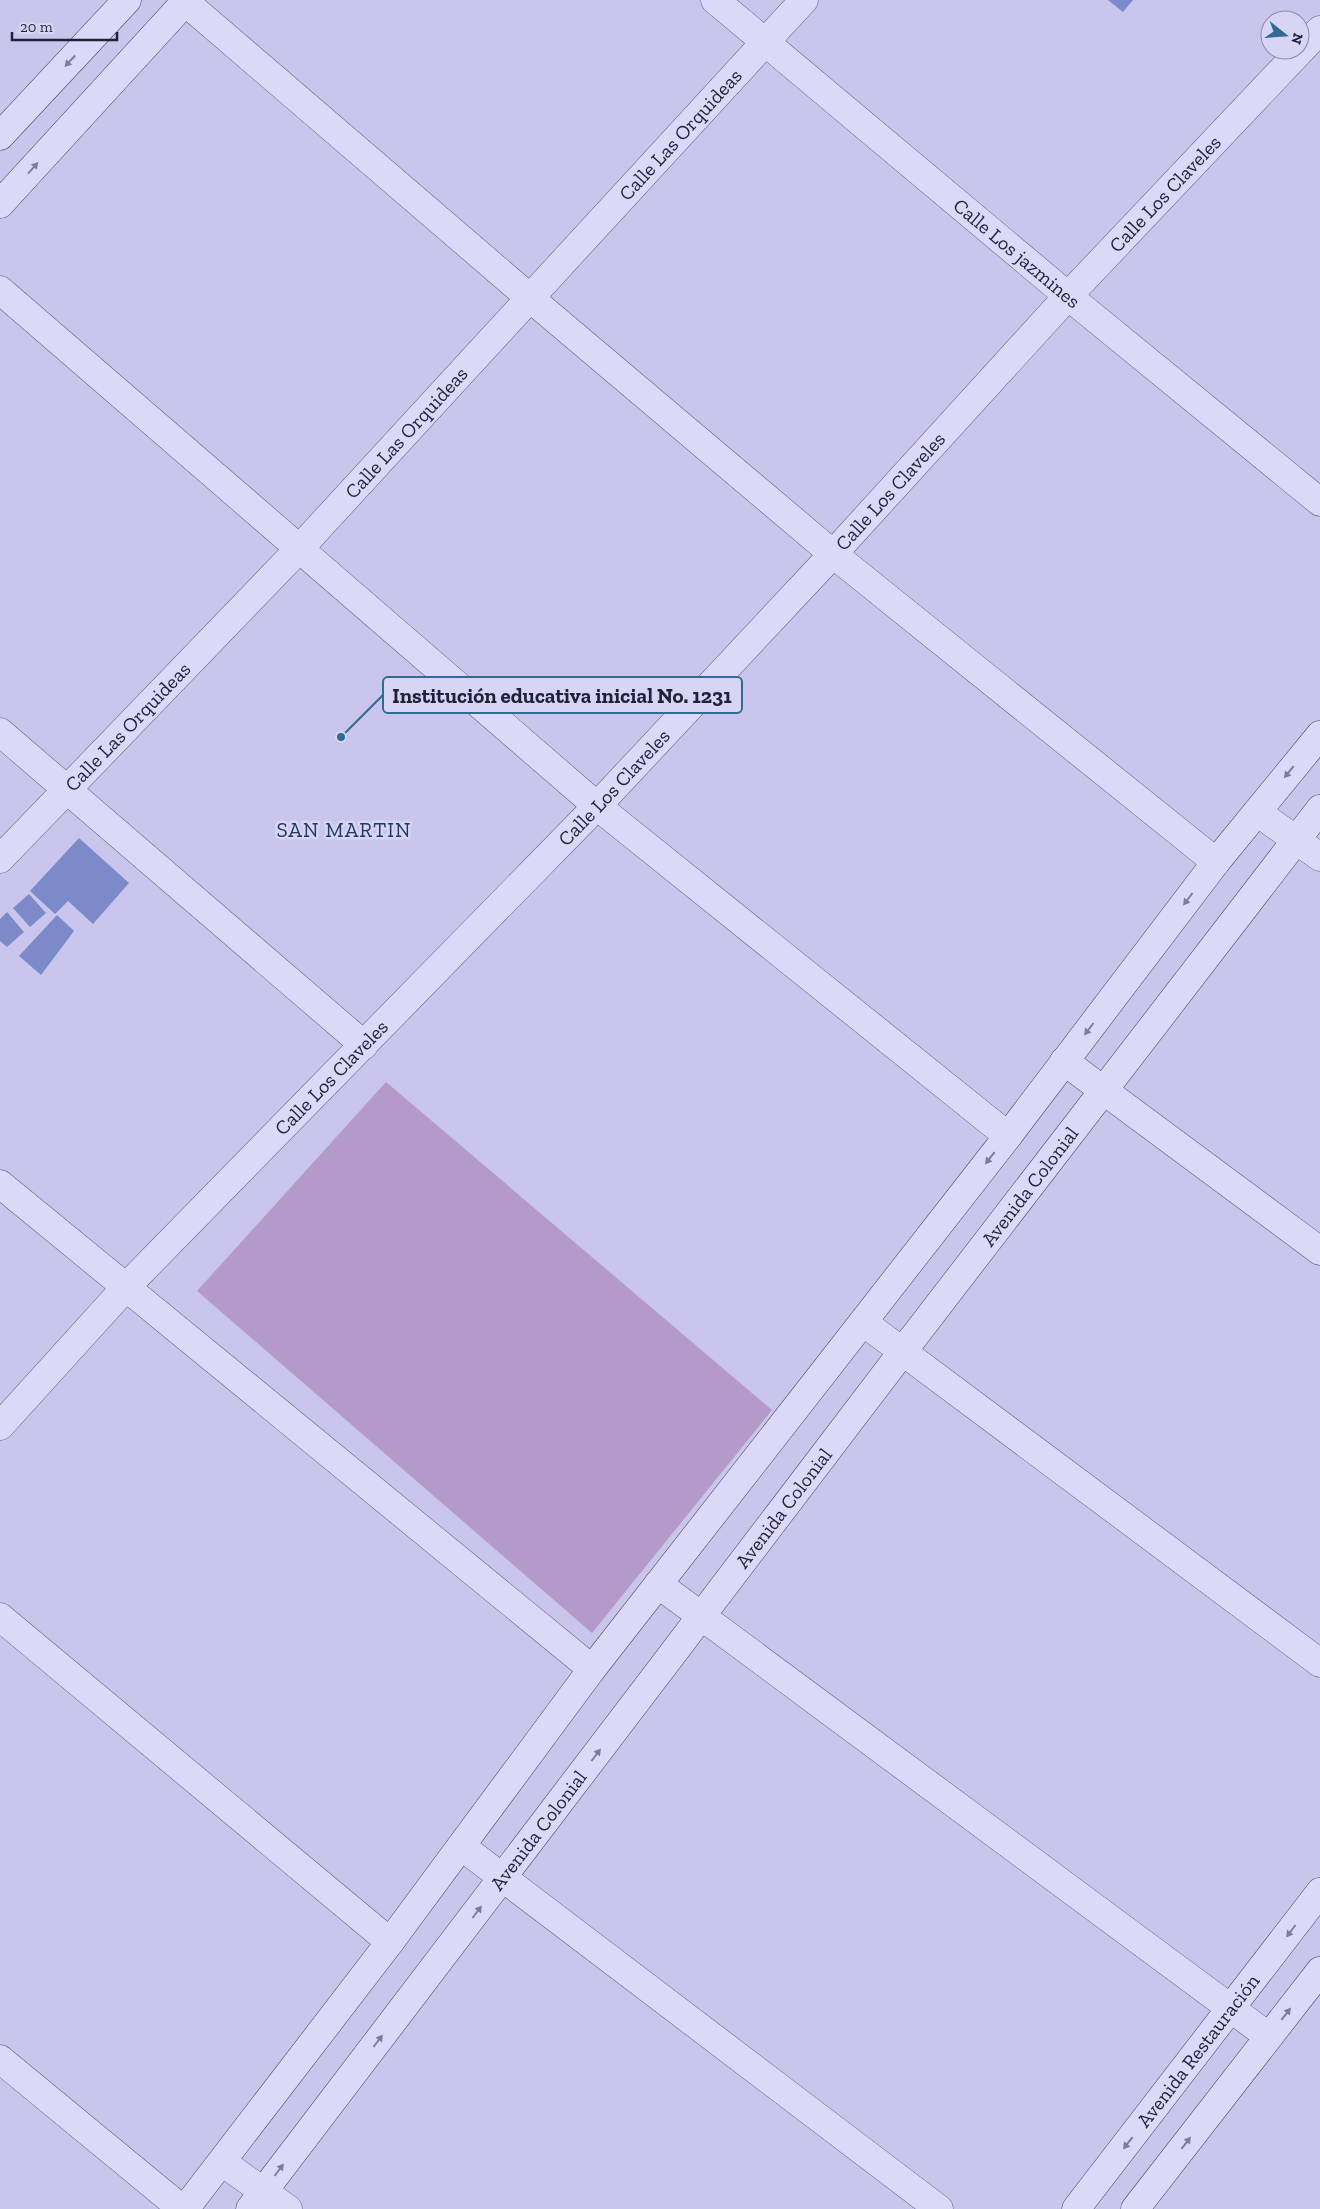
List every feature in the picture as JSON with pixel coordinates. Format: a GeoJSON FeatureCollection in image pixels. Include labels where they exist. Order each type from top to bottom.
{"type":"FeatureCollection","features":[{"type":"Feature","properties":{"kind":"street"},"geometry":{"type":"LineString","coordinates":[[0,136],[127,0]]}},
{"type":"Feature","properties":{"kind":"street","name":"Calle Los jazmines"},"geometry":{"type":"LineString","coordinates":[[715,0],[1068,296],[1320,502]]}},
{"type":"Feature","properties":{"kind":"street","name":"Calle Las Orquideas"},"geometry":{"type":"LineString","coordinates":[[0,859],[300,548],[804,0]]}},
{"type":"Feature","properties":{"kind":"street"},"geometry":{"type":"LineString","coordinates":[[0,204],[185,1],[530,298],[833,554],[1216,862]]}},
{"type":"Feature","properties":{"kind":"street","name":"Calle Los Claveles"},"geometry":{"type":"LineString","coordinates":[[0,1426],[127,1286],[597,806],[833,554],[1068,296],[1320,30]]}},
{"type":"Feature","properties":{"kind":"street"},"geometry":{"type":"LineString","coordinates":[[0,290],[597,806],[1008,1136]]}},
{"type":"Feature","properties":{"kind":"street"},"geometry":{"type":"LineString","coordinates":[[0,732],[68,788],[364,1045]]}},
{"type":"Feature","properties":{"kind":"street"},"geometry":{"type":"LineString","coordinates":[[0,2059],[184,2209],[390,1942],[592,1669],[1008,1136],[1216,862],[1320,735]]}},
{"type":"Feature","properties":{"kind":"street","name":"Avenida Colonial"},"geometry":{"type":"LineString","coordinates":[[256,2201],[1102,1090],[1320,808]]}},
{"type":"Feature","properties":{"kind":"street"},"geometry":{"type":"LineString","coordinates":[[1257,812],[1320,857]]}},
{"type":"Feature","properties":{"kind":"street"},"geometry":{"type":"LineString","coordinates":[[1064,1061],[1320,1251]]}},
{"type":"Feature","properties":{"kind":"street"},"geometry":{"type":"LineString","coordinates":[[0,1184],[127,1286],[592,1669]]}},
{"type":"Feature","properties":{"kind":"street"},"geometry":{"type":"LineString","coordinates":[[862,1322],[1320,1663]]}},
{"type":"Feature","properties":{"kind":"street"},"geometry":{"type":"LineString","coordinates":[[658,1584],[1268,2036]]}},
{"type":"Feature","properties":{"kind":"street"},"geometry":{"type":"LineString","coordinates":[[0,1617],[390,1942]]}},
{"type":"Feature","properties":{"kind":"street"},"geometry":{"type":"LineString","coordinates":[[461,1846],[939,2209]]}},
{"type":"Feature","properties":{"kind":"street","name":"Avenida Restauración"},"geometry":{"type":"LineString","coordinates":[[1076,2209],[1320,1892]]}},
{"type":"Feature","properties":{"kind":"street"},"geometry":{"type":"LineString","coordinates":[[1135,2209],[1320,1970]]}},
{"type":"Feature","properties":{"kind":"street"},"geometry":{"type":"LineString","coordinates":[[222,2162],[256,2201],[288,2209]]}},
{"type":"Feature","properties":{"kind":"shaded area"},"geometry":{"type":"Polygon","coordinates":[[[386,1082],[772,1410],[592,1633],[197,1291],[386,1082]]]}},
{"type":"Feature","properties":{"kind":"building"},"geometry":{"type":"Polygon","coordinates":[[[1108,0],[1133,0],[1123,12],[1108,0]]]}},
{"type":"Feature","properties":{"kind":"building"},"geometry":{"type":"Polygon","coordinates":[[[79,838],[129,883],[93,924],[68,901],[55,914],[30,891],[79,838]]]}},
{"type":"Feature","properties":{"kind":"building"},"geometry":{"type":"Polygon","coordinates":[[[29,894],[46,913],[30,927],[13,908],[29,894]]]}},
{"type":"Feature","properties":{"kind":"building"},"geometry":{"type":"Polygon","coordinates":[[[7,912],[24,932],[7,947],[0,941],[0,919],[7,912]]]}},
{"type":"Feature","properties":{"kind":"building"},"geometry":{"type":"Polygon","coordinates":[[[57,915],[74,931],[41,975],[19,956],[57,915]]]}},
{"type":"Feature","properties":{"kind":"place","name":"Institución educativa inicial No. 1231"},"geometry":{"type":"Point","coordinates":[341,737]}},
{"type":"Feature","properties":{"kind":"district","name":"SAN MARTIN"},"geometry":{"type":"Point","coordinates":[344,829]}}]}
